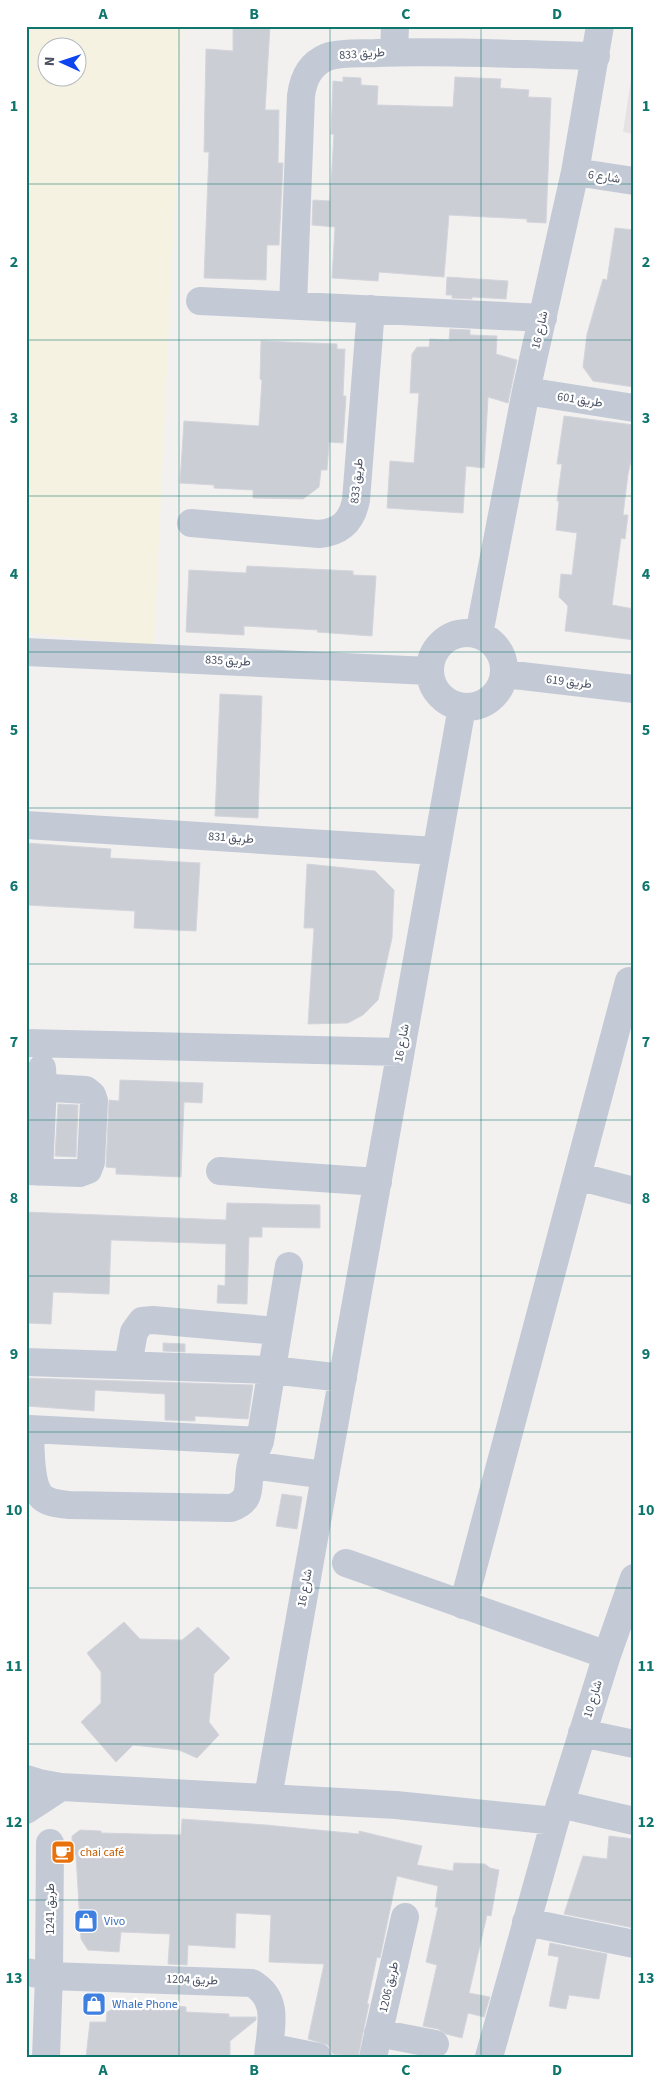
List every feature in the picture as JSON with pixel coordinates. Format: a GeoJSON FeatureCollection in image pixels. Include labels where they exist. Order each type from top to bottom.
{"type":"FeatureCollection","features":[{"type":"Feature","properties":{"kind":"street","name":"شارع 16"},"geometry":{"type":"LineString","coordinates":[[479,634],[526,391],[575,172],[600,26]]}},
{"type":"Feature","properties":{"kind":"street","name":"طريق 833"},"geometry":{"type":"LineString","coordinates":[[293,305],[302,84],[308,72],[316,63],[328,57],[395,39],[596,56]]}},
{"type":"Feature","properties":{"kind":"street","name":"شارع 6"},"geometry":{"type":"LineString","coordinates":[[575,172],[634,181]]}},
{"type":"Feature","properties":{"kind":"street"},"geometry":{"type":"LineString","coordinates":[[200,301],[542,318]]}},
{"type":"Feature","properties":{"kind":"street","name":"طريق 833"},"geometry":{"type":"LineString","coordinates":[[191,523],[319,534],[337,530],[345,525],[354,509],[356,500],[371,309]]}},
{"type":"Feature","properties":{"kind":"street","name":"طريق 601"},"geometry":{"type":"LineString","coordinates":[[526,391],[634,408]]}},
{"type":"Feature","properties":{"kind":"street"},"geometry":{"type":"LineString","coordinates":[[467,632],[479,634],[488,639],[501,654],[504,674],[501,686],[485,703],[474,707],[462,707],[447,702],[436,691],[431,681],[429,671],[431,659],[436,648],[444,639],[455,634],[467,632]]}},
{"type":"Feature","properties":{"kind":"street","name":"طريق 835"},"geometry":{"type":"LineString","coordinates":[[26,652],[429,671]]}},
{"type":"Feature","properties":{"kind":"street","name":"طريق 619"},"geometry":{"type":"LineString","coordinates":[[504,674],[634,690]]}},
{"type":"Feature","properties":{"kind":"street","name":"شارع 16"},"geometry":{"type":"LineString","coordinates":[[268,1797],[462,707]]}},
{"type":"Feature","properties":{"kind":"street","name":"طريق 831"},"geometry":{"type":"LineString","coordinates":[[26,825],[436,851]]}},
{"type":"Feature","properties":{"kind":"street"},"geometry":{"type":"LineString","coordinates":[[464,1605],[629,981]]}},
{"type":"Feature","properties":{"kind":"street"},"geometry":{"type":"LineString","coordinates":[[34,1082],[62,1089],[86,1090],[93,1098],[91,1162],[88,1170],[80,1173],[33,1172],[33,1044],[400,1052]]}},
{"type":"Feature","properties":{"kind":"street"},"geometry":{"type":"LineString","coordinates":[[220,1171],[378,1182]]}},
{"type":"Feature","properties":{"kind":"street"},"geometry":{"type":"LineString","coordinates":[[577,1176],[634,1191]]}},
{"type":"Feature","properties":{"kind":"street"},"geometry":{"type":"LineString","coordinates":[[289,1266],[272,1370],[255,1453],[247,1496],[241,1504],[231,1508],[59,1504],[50,1502],[40,1495],[35,1484],[28,1429],[255,1453],[325,1476]]}},
{"type":"Feature","properties":{"kind":"street"},"geometry":{"type":"LineString","coordinates":[[128,1365],[134,1332],[142,1321],[153,1320],[277,1331]]}},
{"type":"Feature","properties":{"kind":"street"},"geometry":{"type":"LineString","coordinates":[[26,1362],[272,1370],[343,1378]]}},
{"type":"Feature","properties":{"kind":"street"},"geometry":{"type":"LineString","coordinates":[[346,1562],[607,1654]]}},
{"type":"Feature","properties":{"kind":"street","name":"شارع 10"},"geometry":{"type":"LineString","coordinates":[[557,1812],[607,1654],[634,1578]]}},
{"type":"Feature","properties":{"kind":"street"},"geometry":{"type":"LineString","coordinates":[[582,1734],[634,1744]]}},
{"type":"Feature","properties":{"kind":"street"},"geometry":{"type":"LineString","coordinates":[[26,1779],[61,1787],[268,1797],[452,1809],[557,1812],[634,1821]]}},
{"type":"Feature","properties":{"kind":"street"},"geometry":{"type":"LineString","coordinates":[[26,1810],[61,1787]]}},
{"type":"Feature","properties":{"kind":"street"},"geometry":{"type":"LineString","coordinates":[[489,2057],[557,1812]]}},
{"type":"Feature","properties":{"kind":"street","name":"طريق 1241"},"geometry":{"type":"LineString","coordinates":[[46,2057],[38,1974],[50,1843]]}},
{"type":"Feature","properties":{"kind":"street","name":"طريق 1206"},"geometry":{"type":"LineString","coordinates":[[375,2045],[405,1918]]}},
{"type":"Feature","properties":{"kind":"street"},"geometry":{"type":"LineString","coordinates":[[526,1922],[634,1944]]}},
{"type":"Feature","properties":{"kind":"street","name":"طريق 1204"},"geometry":{"type":"LineString","coordinates":[[38,1974],[252,1983],[268,1995],[271,2005],[268,2052]]}},
{"type":"Feature","properties":{"kind":"street"},"geometry":{"type":"LineString","coordinates":[[375,2045],[435,2044]]}},
{"type":"Feature","properties":{"kind":"street"},"geometry":{"type":"LineString","coordinates":[[268,2052],[318,2057]]}},
{"type":"Feature","properties":{"kind":"shaded area"},"geometry":{"type":"Polygon","coordinates":[[[634,59],[634,134],[623,132],[634,59]]]}},
{"type":"Feature","properties":{"kind":"sand"},"geometry":{"type":"Polygon","coordinates":[[[26,26],[183,26],[154,646],[26,633],[26,26]]]}},
{"type":"Feature","properties":{"kind":"building"},"geometry":{"type":"Polygon","coordinates":[[[233,26],[270,26],[265,110],[279,110],[278,163],[283,163],[279,245],[267,245],[266,280],[204,278],[209,152],[204,152],[206,49],[233,51],[233,26]]]}},
{"type":"Feature","properties":{"kind":"building"},"geometry":{"type":"Polygon","coordinates":[[[343,77],[361,78],[361,85],[378,86],[377,105],[453,107],[455,77],[501,79],[500,88],[529,90],[528,97],[551,98],[546,223],[527,222],[527,219],[449,215],[444,277],[379,272],[378,281],[332,278],[335,227],[312,225],[313,200],[330,201],[334,134],[331,134],[333,81],[343,82],[343,77]]]}},
{"type":"Feature","properties":{"kind":"building"},"geometry":{"type":"Polygon","coordinates":[[[615,228],[634,230],[634,387],[593,381],[583,367],[587,334],[603,279],[607,280],[615,228]]]}},
{"type":"Feature","properties":{"kind":"building"},"geometry":{"type":"Polygon","coordinates":[[[447,277],[508,281],[506,299],[452,298],[452,295],[446,295],[447,277]]]}},
{"type":"Feature","properties":{"kind":"building"},"geometry":{"type":"Polygon","coordinates":[[[450,329],[470,330],[470,335],[497,336],[496,354],[517,360],[508,403],[488,397],[484,468],[466,466],[463,513],[387,508],[390,461],[414,463],[419,393],[410,393],[412,354],[417,347],[429,347],[430,339],[449,340],[450,329]]]}},
{"type":"Feature","properties":{"kind":"building"},"geometry":{"type":"Polygon","coordinates":[[[261,341],[337,344],[337,349],[345,349],[343,396],[346,396],[343,443],[329,442],[327,470],[321,470],[319,487],[303,499],[253,498],[253,490],[214,488],[214,485],[180,483],[184,421],[259,426],[262,380],[260,379],[261,341]]]}},
{"type":"Feature","properties":{"kind":"building"},"geometry":{"type":"Polygon","coordinates":[[[564,416],[634,425],[634,447],[628,474],[623,515],[628,515],[625,539],[621,538],[612,605],[634,609],[634,640],[565,631],[568,606],[559,597],[561,574],[572,575],[577,533],[556,530],[559,501],[557,501],[562,464],[557,464],[564,416]]]}},
{"type":"Feature","properties":{"kind":"building"},"geometry":{"type":"Polygon","coordinates":[[[247,566],[353,571],[353,575],[376,576],[372,636],[317,632],[318,630],[244,626],[244,635],[186,632],[189,570],[246,573],[247,566]]]}},
{"type":"Feature","properties":{"kind":"building"},"geometry":{"type":"Polygon","coordinates":[[[220,694],[262,696],[258,818],[215,816],[220,694]]]}},
{"type":"Feature","properties":{"kind":"building"},"geometry":{"type":"Polygon","coordinates":[[[26,843],[111,849],[110,858],[200,863],[196,931],[134,928],[135,911],[26,905],[26,843]]]}},
{"type":"Feature","properties":{"kind":"building"},"geometry":{"type":"Polygon","coordinates":[[[307,864],[375,871],[394,890],[392,938],[378,1000],[363,1015],[348,1023],[308,1024],[314,928],[304,928],[307,864]]]}},
{"type":"Feature","properties":{"kind":"building"},"geometry":{"type":"Polygon","coordinates":[[[120,1080],[203,1083],[202,1103],[184,1102],[181,1177],[116,1174],[116,1168],[106,1167],[109,1100],[119,1101],[120,1080]]]}},
{"type":"Feature","properties":{"kind":"building"},"geometry":{"type":"Polygon","coordinates":[[[58,1104],[78,1105],[76,1157],[55,1156],[58,1104]]]}},
{"type":"Feature","properties":{"kind":"building"},"geometry":{"type":"Polygon","coordinates":[[[227,1203],[320,1205],[320,1228],[262,1227],[262,1237],[249,1237],[247,1304],[217,1303],[218,1285],[225,1286],[226,1244],[111,1240],[109,1294],[53,1292],[51,1324],[26,1323],[26,1212],[226,1220],[227,1203]]]}},
{"type":"Feature","properties":{"kind":"building"},"geometry":{"type":"Polygon","coordinates":[[[163,1343],[185,1344],[185,1352],[163,1351],[163,1343]]]}},
{"type":"Feature","properties":{"kind":"building"},"geometry":{"type":"Polygon","coordinates":[[[26,1378],[253,1385],[248,1419],[195,1416],[195,1421],[165,1420],[165,1394],[95,1390],[94,1411],[26,1406],[26,1378]]]}},
{"type":"Feature","properties":{"kind":"building"},"geometry":{"type":"Polygon","coordinates":[[[282,1494],[302,1497],[297,1529],[276,1526],[282,1494]]]}},
{"type":"Feature","properties":{"kind":"building"},"geometry":{"type":"Polygon","coordinates":[[[124,1622],[140,1639],[182,1640],[198,1627],[230,1658],[214,1674],[209,1722],[219,1735],[197,1758],[179,1750],[133,1745],[116,1762],[81,1722],[101,1703],[101,1672],[87,1653],[124,1622]]]}},
{"type":"Feature","properties":{"kind":"building"},"geometry":{"type":"Polygon","coordinates":[[[182,1819],[359,1834],[359,1831],[422,1846],[417,1865],[453,1871],[454,1863],[485,1864],[490,1868],[499,1870],[491,1916],[487,1915],[469,1993],[490,1997],[484,2017],[468,2013],[462,2038],[446,2034],[438,2029],[423,2026],[437,1965],[426,1962],[438,1907],[435,1907],[438,1886],[397,1876],[380,1958],[377,1957],[358,2057],[333,2054],[328,2045],[308,2039],[324,1964],[269,1962],[271,1915],[236,1913],[235,1948],[188,1945],[187,1965],[168,1964],[170,1934],[121,1932],[119,1952],[88,1950],[81,1939],[76,1855],[72,1854],[72,1836],[80,1830],[101,1831],[101,1833],[181,1835],[182,1819]]]}},
{"type":"Feature","properties":{"kind":"building"},"geometry":{"type":"Polygon","coordinates":[[[609,1836],[634,1839],[634,1928],[564,1914],[583,1856],[607,1859],[609,1836]]]}},
{"type":"Feature","properties":{"kind":"building"},"geometry":{"type":"Polygon","coordinates":[[[550,1943],[607,1954],[599,1999],[569,1995],[566,2009],[549,2006],[559,1957],[548,1955],[550,1943]]]}},
{"type":"Feature","properties":{"kind":"building"},"geometry":{"type":"Polygon","coordinates":[[[165,2005],[186,2007],[186,2012],[229,2014],[229,2017],[256,2017],[256,2020],[230,2041],[230,2057],[86,2057],[90,2022],[106,2022],[107,2012],[115,2008],[164,2009],[165,2005]]]}},
{"type":"Feature","properties":{"kind":"place","name":"chai café"},"geometry":{"type":"Point","coordinates":[63,1852]}},
{"type":"Feature","properties":{"kind":"place","name":"Vivo"},"geometry":{"type":"Point","coordinates":[86,1921]}},
{"type":"Feature","properties":{"kind":"place","name":"Whale Phone"},"geometry":{"type":"Point","coordinates":[94,2004]}}]}
